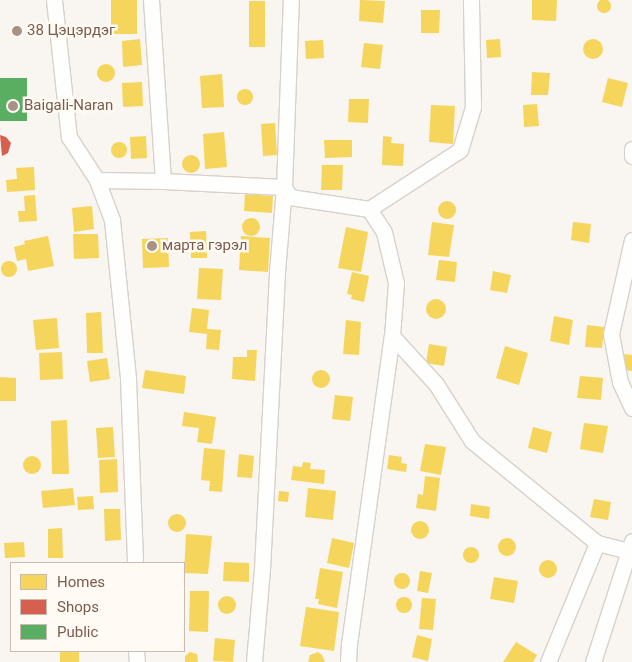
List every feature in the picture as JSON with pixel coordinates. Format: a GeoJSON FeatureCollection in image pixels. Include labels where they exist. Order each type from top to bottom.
{"type":"FeatureCollection","features":[{"type":"Feature","properties":{"kind":"street"},"geometry":{"type":"LineString","coordinates":[[54,0],[69,137],[97,180],[112,220],[128,378],[135,562]]}},
{"type":"Feature","properties":{"kind":"street"},"geometry":{"type":"LineString","coordinates":[[151,0],[163,181]]}},
{"type":"Feature","properties":{"kind":"street"},"geometry":{"type":"LineString","coordinates":[[254,662],[262,569],[276,272],[284,187],[291,0]]}},
{"type":"Feature","properties":{"kind":"street"},"geometry":{"type":"LineString","coordinates":[[284,187],[290,198],[369,208],[460,150],[473,107],[471,0]]}},
{"type":"Feature","properties":{"kind":"street"},"geometry":{"type":"LineString","coordinates":[[632,149],[632,156]]}},
{"type":"Feature","properties":{"kind":"street"},"geometry":{"type":"LineString","coordinates":[[97,180],[284,187]]}},
{"type":"Feature","properties":{"kind":"street"},"geometry":{"type":"LineString","coordinates":[[348,662],[392,336],[396,283],[384,232],[369,208]]}},
{"type":"Feature","properties":{"kind":"street"},"geometry":{"type":"LineString","coordinates":[[632,240],[611,334],[620,382],[632,408]]}},
{"type":"Feature","properties":{"kind":"street"},"geometry":{"type":"LineString","coordinates":[[392,336],[436,384],[472,441],[597,543],[631,548],[593,662]]}},
{"type":"Feature","properties":{"kind":"street"},"geometry":{"type":"LineString","coordinates":[[548,662],[597,543]]}},
{"type":"Feature","properties":{"kind":"building: Homes"},"geometry":{"type":"Polygon","coordinates":[[[601,-1],[607,-1],[611,6],[607,13],[601,13],[597,9],[597,3],[601,-1]]]}},
{"type":"Feature","properties":{"kind":"building: Homes"},"geometry":{"type":"Polygon","coordinates":[[[111,0],[137,0],[137,34],[111,34],[111,0]]]}},
{"type":"Feature","properties":{"kind":"building: Homes"},"geometry":{"type":"Polygon","coordinates":[[[360,0],[385,1],[383,23],[359,21],[360,0]]]}},
{"type":"Feature","properties":{"kind":"building: Homes"},"geometry":{"type":"Polygon","coordinates":[[[532,0],[557,0],[556,21],[532,20],[532,0]]]}},
{"type":"Feature","properties":{"kind":"building: Homes"},"geometry":{"type":"Polygon","coordinates":[[[249,1],[265,1],[265,47],[249,47],[249,1]]]}},
{"type":"Feature","properties":{"kind":"building: Homes"},"geometry":{"type":"Polygon","coordinates":[[[421,10],[440,10],[439,33],[421,33],[421,10]]]}},
{"type":"Feature","properties":{"kind":"building: Homes"},"geometry":{"type":"Polygon","coordinates":[[[140,39],[142,65],[123,67],[122,41],[140,39]]]}},
{"type":"Feature","properties":{"kind":"building: Homes"},"geometry":{"type":"Polygon","coordinates":[[[500,39],[501,57],[487,58],[486,40],[500,39]]]}},
{"type":"Feature","properties":{"kind":"building: Homes"},"geometry":{"type":"Polygon","coordinates":[[[593,39],[600,42],[603,49],[600,56],[593,59],[586,56],[583,49],[586,42],[593,39]]]}},
{"type":"Feature","properties":{"kind":"building: Homes"},"geometry":{"type":"Polygon","coordinates":[[[323,40],[324,58],[306,59],[305,41],[323,40]]]}},
{"type":"Feature","properties":{"kind":"building: Homes"},"geometry":{"type":"Polygon","coordinates":[[[364,43],[383,45],[380,69],[361,67],[364,43]]]}},
{"type":"Feature","properties":{"kind":"building: Homes"},"geometry":{"type":"Polygon","coordinates":[[[106,64],[112,67],[115,73],[112,79],[106,82],[100,79],[97,73],[100,67],[106,64]]]}},
{"type":"Feature","properties":{"kind":"building: Homes"},"geometry":{"type":"Polygon","coordinates":[[[532,72],[550,73],[548,95],[531,95],[532,72]]]}},
{"type":"Feature","properties":{"kind":"building: Homes"},"geometry":{"type":"Polygon","coordinates":[[[222,74],[224,107],[202,108],[200,76],[222,74]]]}},
{"type":"Feature","properties":{"kind":"building: Homes"},"geometry":{"type":"Polygon","coordinates":[[[608,78],[628,83],[622,107],[602,102],[608,78]]]}},
{"type":"Feature","properties":{"kind":"building: Homes"},"geometry":{"type":"Polygon","coordinates":[[[142,82],[143,106],[123,107],[122,83],[142,82]]]}},
{"type":"Feature","properties":{"kind":"building: Homes"},"geometry":{"type":"Polygon","coordinates":[[[242,89],[248,89],[253,94],[251,103],[242,105],[237,100],[237,94],[242,89]]]}},
{"type":"Feature","properties":{"kind":"building: Homes"},"geometry":{"type":"Polygon","coordinates":[[[349,99],[369,99],[368,123],[348,122],[349,99]]]}},
{"type":"Feature","properties":{"kind":"building: Homes"},"geometry":{"type":"Polygon","coordinates":[[[537,104],[539,126],[524,127],[523,105],[537,104]]]}},
{"type":"Feature","properties":{"kind":"building: Homes"},"geometry":{"type":"Polygon","coordinates":[[[431,105],[455,106],[453,144],[429,142],[431,105]]]}},
{"type":"Feature","properties":{"kind":"building: Homes"},"geometry":{"type":"Polygon","coordinates":[[[275,123],[277,155],[263,156],[261,124],[275,123]]]}},
{"type":"Feature","properties":{"kind":"building: Homes"},"geometry":{"type":"Polygon","coordinates":[[[224,132],[227,167],[205,169],[203,134],[224,132]]]}},
{"type":"Feature","properties":{"kind":"building: Homes"},"geometry":{"type":"Polygon","coordinates":[[[146,136],[147,158],[131,159],[130,137],[146,136]]]}},
{"type":"Feature","properties":{"kind":"building: Homes"},"geometry":{"type":"Polygon","coordinates":[[[383,136],[392,137],[391,143],[404,144],[403,166],[382,165],[383,136]]]}},
{"type":"Feature","properties":{"kind":"building: Homes"},"geometry":{"type":"Polygon","coordinates":[[[324,140],[352,140],[352,157],[325,158],[324,140]]]}},
{"type":"Feature","properties":{"kind":"building: Homes"},"geometry":{"type":"Polygon","coordinates":[[[116,142],[122,142],[127,147],[125,156],[116,158],[111,153],[111,147],[116,142]]]}},
{"type":"Feature","properties":{"kind":"building: Homes"},"geometry":{"type":"Polygon","coordinates":[[[191,155],[197,158],[200,164],[197,170],[191,173],[185,170],[182,164],[185,158],[191,155]]]}},
{"type":"Feature","properties":{"kind":"building: Homes"},"geometry":{"type":"Polygon","coordinates":[[[322,165],[343,165],[342,190],[321,190],[322,165]]]}},
{"type":"Feature","properties":{"kind":"building: Homes"},"geometry":{"type":"Polygon","coordinates":[[[34,167],[35,190],[7,192],[6,180],[17,179],[16,168],[34,167]]]}},
{"type":"Feature","properties":{"kind":"building: Homes"},"geometry":{"type":"Polygon","coordinates":[[[245,194],[273,196],[272,213],[244,211],[245,194]]]}},
{"type":"Feature","properties":{"kind":"building: Homes"},"geometry":{"type":"Polygon","coordinates":[[[35,195],[37,221],[19,222],[18,211],[25,211],[24,196],[35,195]]]}},
{"type":"Feature","properties":{"kind":"building: Homes"},"geometry":{"type":"Polygon","coordinates":[[[447,201],[455,206],[456,210],[451,218],[447,219],[439,214],[438,210],[443,202],[447,201]]]}},
{"type":"Feature","properties":{"kind":"building: Homes"},"geometry":{"type":"Polygon","coordinates":[[[92,206],[94,229],[74,232],[72,208],[92,206]]]}},
{"type":"Feature","properties":{"kind":"building: Homes"},"geometry":{"type":"Polygon","coordinates":[[[251,218],[257,221],[260,227],[257,233],[251,236],[245,233],[242,227],[245,221],[251,218]]]}},
{"type":"Feature","properties":{"kind":"building: Homes"},"geometry":{"type":"Polygon","coordinates":[[[432,222],[454,225],[449,257],[428,255],[432,222]]]}},
{"type":"Feature","properties":{"kind":"building: Homes"},"geometry":{"type":"Polygon","coordinates":[[[573,222],[591,224],[589,243],[571,240],[573,222]]]}},
{"type":"Feature","properties":{"kind":"building: Homes"},"geometry":{"type":"Polygon","coordinates":[[[346,227],[368,232],[361,272],[338,268],[346,227]]]}},
{"type":"Feature","properties":{"kind":"building: Homes"},"geometry":{"type":"Polygon","coordinates":[[[206,231],[207,258],[191,258],[190,232],[206,231]]]}},
{"type":"Feature","properties":{"kind":"building: Homes"},"geometry":{"type":"Polygon","coordinates":[[[73,234],[98,234],[99,258],[74,259],[73,234]]]}},
{"type":"Feature","properties":{"kind":"building: Homes"},"geometry":{"type":"Polygon","coordinates":[[[48,236],[54,266],[28,271],[26,259],[17,261],[14,247],[25,244],[24,241],[48,236]]]}},
{"type":"Feature","properties":{"kind":"building: Homes"},"geometry":{"type":"Polygon","coordinates":[[[241,236],[270,238],[268,272],[239,270],[241,236]]]}},
{"type":"Feature","properties":{"kind":"building: Homes"},"geometry":{"type":"Polygon","coordinates":[[[168,238],[169,267],[143,268],[142,239],[168,238]]]}},
{"type":"Feature","properties":{"kind":"building: Homes"},"geometry":{"type":"Polygon","coordinates":[[[439,260],[457,262],[455,282],[436,280],[439,260]]]}},
{"type":"Feature","properties":{"kind":"building: Homes"},"geometry":{"type":"Polygon","coordinates":[[[9,261],[15,263],[17,269],[15,275],[9,277],[3,275],[1,269],[3,263],[9,261]]]}},
{"type":"Feature","properties":{"kind":"building: Homes"},"geometry":{"type":"Polygon","coordinates":[[[199,268],[223,269],[221,300],[197,299],[199,268]]]}},
{"type":"Feature","properties":{"kind":"building: Homes"},"geometry":{"type":"Polygon","coordinates":[[[493,271],[511,275],[507,293],[490,290],[493,271]]]}},
{"type":"Feature","properties":{"kind":"building: Homes"},"geometry":{"type":"Polygon","coordinates":[[[352,272],[369,276],[364,302],[351,299],[352,295],[347,294],[352,272]]]}},
{"type":"Feature","properties":{"kind":"building: Homes"},"geometry":{"type":"Polygon","coordinates":[[[436,299],[443,302],[446,309],[443,316],[436,319],[429,316],[426,309],[429,302],[436,299]]]}},
{"type":"Feature","properties":{"kind":"building: Homes"},"geometry":{"type":"Polygon","coordinates":[[[192,308],[209,310],[207,329],[221,330],[219,350],[206,349],[207,334],[189,332],[192,308]]]}},
{"type":"Feature","properties":{"kind":"building: Homes"},"geometry":{"type":"Polygon","coordinates":[[[101,312],[103,353],[87,353],[86,313],[101,312]]]}},
{"type":"Feature","properties":{"kind":"building: Homes"},"geometry":{"type":"Polygon","coordinates":[[[554,316],[573,320],[569,345],[550,341],[554,316]]]}},
{"type":"Feature","properties":{"kind":"building: Homes"},"geometry":{"type":"Polygon","coordinates":[[[57,318],[59,348],[36,350],[33,320],[57,318]]]}},
{"type":"Feature","properties":{"kind":"building: Homes"},"geometry":{"type":"Polygon","coordinates":[[[346,320],[361,322],[359,355],[343,354],[346,320]]]}},
{"type":"Feature","properties":{"kind":"building: Homes"},"geometry":{"type":"Polygon","coordinates":[[[587,325],[604,327],[602,348],[585,347],[587,325]]]}},
{"type":"Feature","properties":{"kind":"building: Homes"},"geometry":{"type":"Polygon","coordinates":[[[429,344],[447,347],[444,366],[426,363],[429,344]]]}},
{"type":"Feature","properties":{"kind":"building: Homes"},"geometry":{"type":"Polygon","coordinates":[[[505,346],[528,353],[519,385],[496,378],[505,346]]]}},
{"type":"Feature","properties":{"kind":"building: Homes"},"geometry":{"type":"Polygon","coordinates":[[[247,350],[257,350],[255,381],[232,379],[233,357],[247,357],[247,350]]]}},
{"type":"Feature","properties":{"kind":"building: Homes"},"geometry":{"type":"Polygon","coordinates":[[[62,352],[63,379],[40,380],[39,353],[62,352]]]}},
{"type":"Feature","properties":{"kind":"building: Homes"},"geometry":{"type":"Polygon","coordinates":[[[623,354],[632,355],[632,371],[621,370],[623,354]]]}},
{"type":"Feature","properties":{"kind":"building: Homes"},"geometry":{"type":"Polygon","coordinates":[[[107,358],[110,379],[90,382],[87,361],[107,358]]]}},
{"type":"Feature","properties":{"kind":"building: Homes"},"geometry":{"type":"Polygon","coordinates":[[[145,370],[186,376],[184,394],[142,388],[145,370]]]}},
{"type":"Feature","properties":{"kind":"building: Homes"},"geometry":{"type":"Polygon","coordinates":[[[317,370],[325,370],[330,375],[328,386],[317,388],[312,383],[312,375],[317,370]]]}},
{"type":"Feature","properties":{"kind":"building: Homes"},"geometry":{"type":"Polygon","coordinates":[[[580,376],[603,378],[601,400],[577,398],[580,376]]]}},
{"type":"Feature","properties":{"kind":"building: Homes"},"geometry":{"type":"Polygon","coordinates":[[[0,377],[16,378],[16,401],[0,401],[0,377]]]}},
{"type":"Feature","properties":{"kind":"building: Homes"},"geometry":{"type":"Polygon","coordinates":[[[335,395],[353,397],[350,421],[332,419],[335,395]]]}},
{"type":"Feature","properties":{"kind":"building: Homes"},"geometry":{"type":"Polygon","coordinates":[[[184,412],[216,417],[212,444],[197,442],[199,428],[182,426],[184,412]]]}},
{"type":"Feature","properties":{"kind":"building: Homes"},"geometry":{"type":"Polygon","coordinates":[[[67,420],[69,474],[52,474],[51,421],[67,420]]]}},
{"type":"Feature","properties":{"kind":"building: Homes"},"geometry":{"type":"Polygon","coordinates":[[[584,423],[608,426],[603,453],[580,449],[584,423]]]}},
{"type":"Feature","properties":{"kind":"building: Homes"},"geometry":{"type":"Polygon","coordinates":[[[113,427],[115,457],[98,458],[96,428],[113,427]]]}},
{"type":"Feature","properties":{"kind":"building: Homes"},"geometry":{"type":"Polygon","coordinates":[[[533,427],[552,432],[547,453],[528,448],[533,427]]]}},
{"type":"Feature","properties":{"kind":"building: Homes"},"geometry":{"type":"Polygon","coordinates":[[[425,444],[446,447],[441,475],[420,471],[425,444]]]}},
{"type":"Feature","properties":{"kind":"building: Homes"},"geometry":{"type":"Polygon","coordinates":[[[204,448],[225,450],[222,492],[209,491],[210,481],[201,480],[204,448]]]}},
{"type":"Feature","properties":{"kind":"building: Homes"},"geometry":{"type":"Polygon","coordinates":[[[239,454],[254,456],[252,478],[237,477],[239,454]]]}},
{"type":"Feature","properties":{"kind":"building: Homes"},"geometry":{"type":"Polygon","coordinates":[[[389,455],[402,457],[401,463],[407,464],[406,472],[387,469],[389,455]]]}},
{"type":"Feature","properties":{"kind":"building: Homes"},"geometry":{"type":"Polygon","coordinates":[[[32,456],[38,459],[41,465],[38,471],[32,474],[26,471],[23,465],[26,459],[32,456]]]}},
{"type":"Feature","properties":{"kind":"building: Homes"},"geometry":{"type":"Polygon","coordinates":[[[117,459],[118,492],[100,493],[99,460],[117,459]]]}},
{"type":"Feature","properties":{"kind":"building: Homes"},"geometry":{"type":"Polygon","coordinates":[[[303,462],[311,463],[310,469],[325,470],[324,484],[291,480],[293,466],[302,467],[303,462]]]}},
{"type":"Feature","properties":{"kind":"building: Homes"},"geometry":{"type":"Polygon","coordinates":[[[425,476],[440,478],[436,511],[416,508],[418,494],[423,495],[425,476]]]}},
{"type":"Feature","properties":{"kind":"building: Homes"},"geometry":{"type":"Polygon","coordinates":[[[73,488],[75,505],[43,508],[41,491],[73,488]]]}},
{"type":"Feature","properties":{"kind":"building: Homes"},"geometry":{"type":"Polygon","coordinates":[[[308,488],[336,491],[333,520],[305,517],[308,488]]]}},
{"type":"Feature","properties":{"kind":"building: Homes"},"geometry":{"type":"Polygon","coordinates":[[[279,491],[289,492],[288,502],[278,501],[279,491]]]}},
{"type":"Feature","properties":{"kind":"building: Homes"},"geometry":{"type":"Polygon","coordinates":[[[93,496],[94,509],[78,510],[77,497],[93,496]]]}},
{"type":"Feature","properties":{"kind":"building: Homes"},"geometry":{"type":"Polygon","coordinates":[[[594,499],[611,502],[608,520],[590,517],[594,499]]]}},
{"type":"Feature","properties":{"kind":"building: Homes"},"geometry":{"type":"Polygon","coordinates":[[[471,504],[490,507],[489,519],[470,516],[471,504]]]}},
{"type":"Feature","properties":{"kind":"building: Homes"},"geometry":{"type":"Polygon","coordinates":[[[104,509],[120,509],[121,540],[105,541],[104,509]]]}},
{"type":"Feature","properties":{"kind":"building: Homes"},"geometry":{"type":"Polygon","coordinates":[[[173,514],[181,514],[186,519],[184,530],[173,532],[168,527],[168,519],[173,514]]]}},
{"type":"Feature","properties":{"kind":"building: Homes"},"geometry":{"type":"Polygon","coordinates":[[[420,521],[426,524],[429,530],[426,536],[420,539],[414,536],[411,530],[414,524],[420,521]]]}},
{"type":"Feature","properties":{"kind":"building: Homes"},"geometry":{"type":"Polygon","coordinates":[[[62,528],[63,558],[48,558],[48,529],[62,528]]]}},
{"type":"Feature","properties":{"kind":"building: Homes"},"geometry":{"type":"Polygon","coordinates":[[[186,534],[212,536],[208,574],[185,573],[186,534]]]}},
{"type":"Feature","properties":{"kind":"building: Homes"},"geometry":{"type":"Polygon","coordinates":[[[332,538],[354,543],[349,568],[327,563],[332,538]]]}},
{"type":"Feature","properties":{"kind":"building: Homes"},"geometry":{"type":"Polygon","coordinates":[[[507,538],[513,541],[516,547],[513,553],[507,556],[501,553],[498,547],[501,541],[507,538]]]}},
{"type":"Feature","properties":{"kind":"building: Homes"},"geometry":{"type":"Polygon","coordinates":[[[24,542],[25,557],[5,558],[4,543],[24,542]]]}},
{"type":"Feature","properties":{"kind":"building: Homes"},"geometry":{"type":"Polygon","coordinates":[[[468,547],[474,547],[479,552],[477,561],[468,563],[463,558],[463,552],[468,547]]]}},
{"type":"Feature","properties":{"kind":"building: Homes"},"geometry":{"type":"Polygon","coordinates":[[[548,560],[554,563],[557,569],[554,575],[548,578],[542,575],[539,569],[542,563],[548,560]]]}},
{"type":"Feature","properties":{"kind":"building: Homes"},"geometry":{"type":"Polygon","coordinates":[[[224,562],[249,563],[249,582],[223,581],[224,562]]]}},
{"type":"Feature","properties":{"kind":"building: Homes"},"geometry":{"type":"Polygon","coordinates":[[[320,568],[343,572],[337,608],[318,604],[319,599],[315,599],[320,568]]]}},
{"type":"Feature","properties":{"kind":"building: Homes"},"geometry":{"type":"Polygon","coordinates":[[[420,571],[432,573],[428,593],[417,591],[420,571]]]}},
{"type":"Feature","properties":{"kind":"building: Homes"},"geometry":{"type":"Polygon","coordinates":[[[399,573],[405,573],[410,578],[408,587],[399,589],[394,584],[394,578],[399,573]]]}},
{"type":"Feature","properties":{"kind":"building: Homes"},"geometry":{"type":"Polygon","coordinates":[[[494,577],[518,581],[514,603],[490,599],[494,577]]]}},
{"type":"Feature","properties":{"kind":"building: Homes"},"geometry":{"type":"Polygon","coordinates":[[[190,591],[209,591],[208,632],[189,631],[190,591]]]}},
{"type":"Feature","properties":{"kind":"building: Homes"},"geometry":{"type":"Polygon","coordinates":[[[223,596],[231,596],[236,601],[234,612],[223,614],[218,609],[218,601],[223,596]]]}},
{"type":"Feature","properties":{"kind":"building: Homes"},"geometry":{"type":"Polygon","coordinates":[[[401,597],[407,597],[412,602],[410,611],[401,613],[396,608],[396,602],[401,597]]]}},
{"type":"Feature","properties":{"kind":"building: Homes"},"geometry":{"type":"Polygon","coordinates":[[[422,598],[436,599],[433,630],[419,629],[422,598]]]}},
{"type":"Feature","properties":{"kind":"building: Homes"},"geometry":{"type":"Polygon","coordinates":[[[306,607],[339,612],[334,651],[300,646],[306,607]]]}},
{"type":"Feature","properties":{"kind":"building: Homes"},"geometry":{"type":"Polygon","coordinates":[[[417,635],[432,639],[428,661],[412,657],[417,635]]]}},
{"type":"Feature","properties":{"kind":"building: Homes"},"geometry":{"type":"Polygon","coordinates":[[[215,638],[235,640],[233,662],[213,661],[215,638]]]}},
{"type":"Feature","properties":{"kind":"building: Homes"},"geometry":{"type":"Polygon","coordinates":[[[516,642],[537,655],[533,662],[503,662],[516,642]]]}},
{"type":"Feature","properties":{"kind":"building: Homes"},"geometry":{"type":"Polygon","coordinates":[[[60,652],[79,652],[79,662],[60,662],[60,652]]]}},
{"type":"Feature","properties":{"kind":"building: Homes"},"geometry":{"type":"Polygon","coordinates":[[[190,652],[197,654],[198,662],[185,662],[185,656],[190,652]]]}},
{"type":"Feature","properties":{"kind":"building: Homes"},"geometry":{"type":"Polygon","coordinates":[[[318,652],[322,655],[325,662],[308,662],[310,655],[318,652]]]}},
{"type":"Feature","properties":{"kind":"building: Shops"},"geometry":{"type":"Polygon","coordinates":[[[0,135],[6,137],[11,143],[8,153],[2,156],[0,135]]]}},
{"type":"Feature","properties":{"kind":"building: Public"},"geometry":{"type":"Polygon","coordinates":[[[0,78],[27,78],[27,121],[0,121],[0,78]]]}},
{"type":"Feature","properties":{"kind":"place","name":"38 Цэцэрдэг"},"geometry":{"type":"Point","coordinates":[17,31]}},
{"type":"Feature","properties":{"kind":"place","name":"Baigali-Naran"},"geometry":{"type":"Point","coordinates":[13,106]}},
{"type":"Feature","properties":{"kind":"place","name":"марта гэрэл"},"geometry":{"type":"Point","coordinates":[152,246]}}]}
